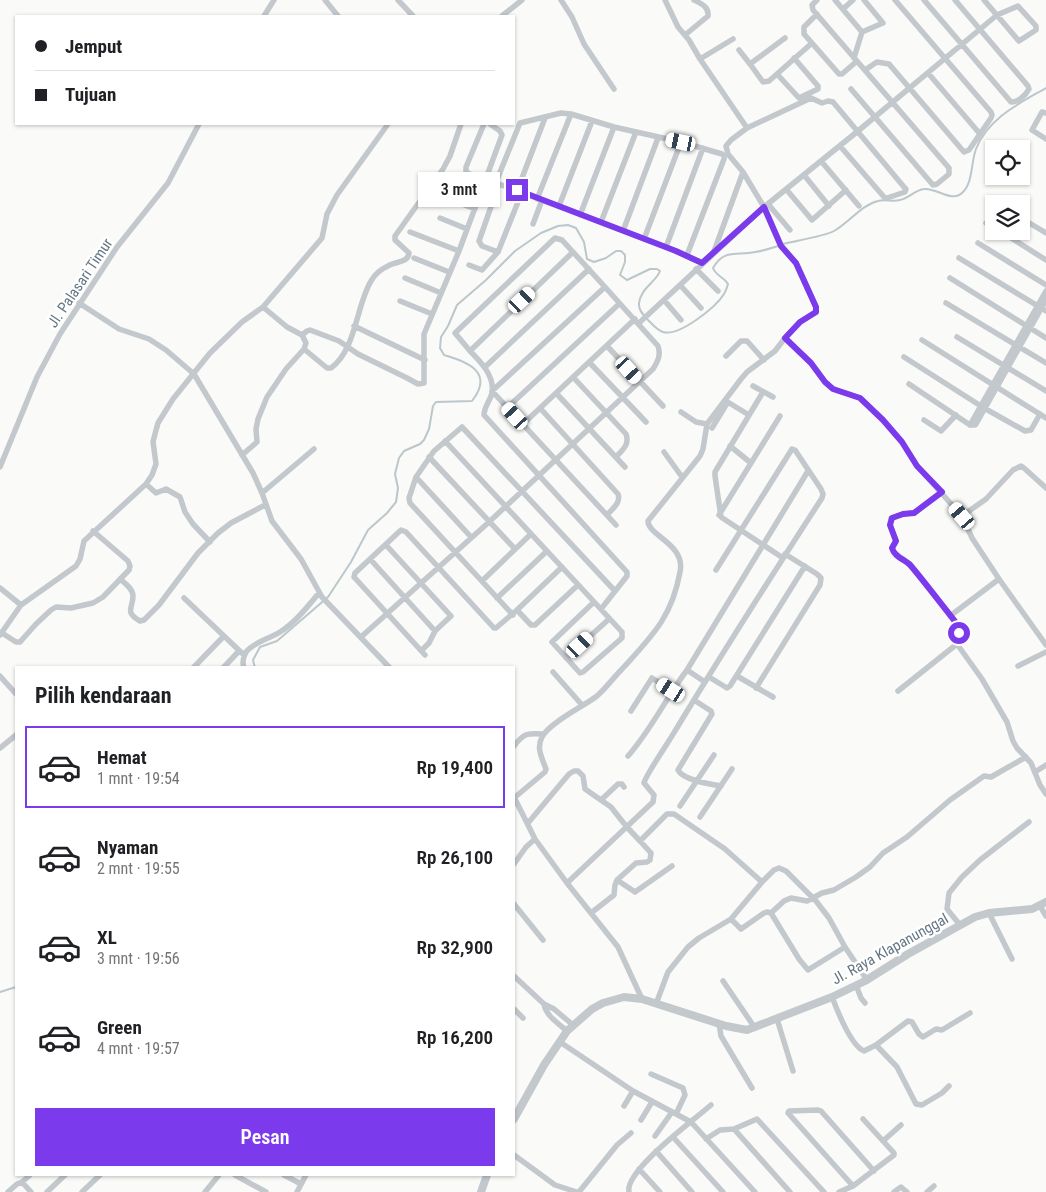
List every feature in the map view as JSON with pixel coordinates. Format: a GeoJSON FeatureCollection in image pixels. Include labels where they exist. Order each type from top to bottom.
{"type":"FeatureCollection","features":[{"type":"Feature","properties":{"kind":"street"},"geometry":{"type":"LineString","coordinates":[[265,15],[274,0]]}},
{"type":"Feature","properties":{"kind":"street"},"geometry":{"type":"LineString","coordinates":[[324,0],[337,15]]}},
{"type":"Feature","properties":{"kind":"street"},"geometry":{"type":"LineString","coordinates":[[398,0],[412,15]]}},
{"type":"Feature","properties":{"kind":"street"},"geometry":{"type":"LineString","coordinates":[[503,15],[522,0]]}},
{"type":"Feature","properties":{"kind":"street"},"geometry":{"type":"LineString","coordinates":[[562,0],[584,44],[614,89]]}},
{"type":"Feature","properties":{"kind":"street"},"geometry":{"type":"LineString","coordinates":[[665,0],[678,27],[747,128]]}},
{"type":"Feature","properties":{"kind":"street"},"geometry":{"type":"LineString","coordinates":[[685,35],[708,16],[709,11],[705,6],[694,0]]}},
{"type":"Feature","properties":{"kind":"street"},"geometry":{"type":"LineString","coordinates":[[817,0],[812,7],[816,14],[949,168],[949,174],[933,185],[851,89]]}},
{"type":"Feature","properties":{"kind":"street"},"geometry":{"type":"LineString","coordinates":[[835,0],[862,32]]}},
{"type":"Feature","properties":{"kind":"street"},"geometry":{"type":"LineString","coordinates":[[843,9],[853,0]]}},
{"type":"Feature","properties":{"kind":"street"},"geometry":{"type":"LineString","coordinates":[[862,32],[883,22],[864,0]]}},
{"type":"Feature","properties":{"kind":"street"},"geometry":{"type":"LineString","coordinates":[[864,70],[874,64],[887,62],[964,152],[969,150],[992,115],[946,58],[895,0]]}},
{"type":"Feature","properties":{"kind":"street"},"geometry":{"type":"LineString","coordinates":[[924,0],[1011,102],[1016,101],[1029,89],[1028,86],[955,0]]}},
{"type":"Feature","properties":{"kind":"street"},"geometry":{"type":"LineString","coordinates":[[523,424],[607,346],[651,312],[766,205],[858,132],[997,15],[1018,6],[1036,26],[1036,29],[1019,40],[997,15],[984,0]]}},
{"type":"Feature","properties":{"kind":"street"},"geometry":{"type":"LineString","coordinates":[[816,14],[802,31],[839,74],[842,74],[855,60],[862,32]]}},
{"type":"Feature","properties":{"kind":"street"},"geometry":{"type":"LineString","coordinates":[[750,64],[785,38]]}},
{"type":"Feature","properties":{"kind":"street"},"geometry":{"type":"LineString","coordinates":[[700,59],[733,39]]}},
{"type":"Feature","properties":{"kind":"street"},"geometry":{"type":"LineString","coordinates":[[739,50],[763,82],[768,81],[777,74],[812,43]]}},
{"type":"Feature","properties":{"kind":"street"},"geometry":{"type":"LineString","coordinates":[[777,74],[800,98],[818,89],[818,86],[794,58]]}},
{"type":"Feature","properties":{"kind":"street"},"geometry":{"type":"LineString","coordinates":[[928,73],[980,134]]}},
{"type":"Feature","properties":{"kind":"street"},"geometry":{"type":"LineString","coordinates":[[687,255],[726,155],[726,146],[747,128],[811,98],[822,102],[832,102],[906,190],[888,198],[884,197],[840,146]]}},
{"type":"Feature","properties":{"kind":"street"},"geometry":{"type":"LineString","coordinates":[[1046,114],[1042,112],[1032,130],[1046,139]]}},
{"type":"Feature","properties":{"kind":"street"},"geometry":{"type":"LineString","coordinates":[[498,252],[482,246],[478,242],[518,125],[523,122],[562,113],[726,155],[743,172],[766,205],[790,230]]}},
{"type":"Feature","properties":{"kind":"street"},"geometry":{"type":"LineString","coordinates":[[533,224],[571,114]]}},
{"type":"Feature","properties":{"kind":"street"},"geometry":{"type":"LineString","coordinates":[[469,266],[482,270],[498,252],[545,118]]}},
{"type":"Feature","properties":{"kind":"street"},"geometry":{"type":"LineString","coordinates":[[559,206],[592,121]]}},
{"type":"Feature","properties":{"kind":"street","name":"Jl. Palasari Timur"},"geometry":{"type":"LineString","coordinates":[[0,467],[37,377],[80,303],[117,248],[168,182],[198,125]]}},
{"type":"Feature","properties":{"kind":"street"},"geometry":{"type":"LineString","coordinates":[[93,531],[128,562],[129,570],[103,597],[93,603],[51,610],[18,643],[1,634],[21,605],[76,566],[80,559],[84,541],[93,531],[146,484],[152,476],[156,464],[153,442],[158,423],[173,399],[210,353],[242,322],[263,307],[322,238],[328,214],[337,195],[387,125]]}},
{"type":"Feature","properties":{"kind":"street"},"geometry":{"type":"LineString","coordinates":[[304,349],[327,368],[336,365],[347,347],[359,315],[362,300],[370,282],[377,273],[387,266],[406,260],[409,257],[410,253],[396,240],[395,236],[443,169],[450,156],[461,125]]}},
{"type":"Feature","properties":{"kind":"street"},"geometry":{"type":"LineString","coordinates":[[484,125],[466,167],[466,171],[469,174],[644,238],[702,263]]}},
{"type":"Feature","properties":{"kind":"street"},"geometry":{"type":"LineString","coordinates":[[302,335],[310,330],[339,341],[374,362],[421,384],[424,381],[424,334],[475,209],[502,136],[500,131],[491,125]]}},
{"type":"Feature","properties":{"kind":"street"},"geometry":{"type":"LineString","coordinates":[[580,215],[614,127]]}},
{"type":"Feature","properties":{"kind":"street"},"geometry":{"type":"LineString","coordinates":[[601,222],[636,132]]}},
{"type":"Feature","properties":{"kind":"street"},"geometry":{"type":"LineString","coordinates":[[623,230],[658,138]]}},
{"type":"Feature","properties":{"kind":"street"},"geometry":{"type":"LineString","coordinates":[[644,238],[681,142]]}},
{"type":"Feature","properties":{"kind":"street"},"geometry":{"type":"LineString","coordinates":[[666,247],[703,148]]}},
{"type":"Feature","properties":{"kind":"street"},"geometry":{"type":"LineString","coordinates":[[821,161],[859,206]]}},
{"type":"Feature","properties":{"kind":"street"},"geometry":{"type":"LineString","coordinates":[[713,254],[743,172]]}},
{"type":"Feature","properties":{"kind":"street"},"geometry":{"type":"LineString","coordinates":[[804,175],[829,206]]}},
{"type":"Feature","properties":{"kind":"street"},"geometry":{"type":"LineString","coordinates":[[468,182],[483,188]]}},
{"type":"Feature","properties":{"kind":"street"},"geometry":{"type":"LineString","coordinates":[[786,190],[812,220],[846,190]]}},
{"type":"Feature","properties":{"kind":"street"},"geometry":{"type":"LineString","coordinates":[[452,200],[475,209]]}},
{"type":"Feature","properties":{"kind":"street"},"geometry":{"type":"LineString","coordinates":[[712,428],[727,401],[747,372],[775,351],[800,322],[816,312],[796,263],[781,246],[766,205]]}},
{"type":"Feature","properties":{"kind":"street"},"geometry":{"type":"LineString","coordinates":[[440,218],[467,229]]}},
{"type":"Feature","properties":{"kind":"street"},"geometry":{"type":"LineString","coordinates":[[1030,223],[1046,233]]}},
{"type":"Feature","properties":{"kind":"street"},"geometry":{"type":"LineString","coordinates":[[410,232],[458,251]]}},
{"type":"Feature","properties":{"kind":"street"},"geometry":{"type":"LineString","coordinates":[[361,638],[489,522],[506,505],[556,460],[572,444],[590,429],[640,382],[658,362],[660,351],[658,346],[639,320],[620,304],[562,240],[555,238],[455,333],[485,367],[492,391],[508,407],[523,424],[556,460],[607,515],[616,525]]}},
{"type":"Feature","properties":{"kind":"street"},"geometry":{"type":"LineString","coordinates":[[1014,240],[1046,260]]}},
{"type":"Feature","properties":{"kind":"street"},"geometry":{"type":"LineString","coordinates":[[978,244],[1046,286]]}},
{"type":"Feature","properties":{"kind":"street"},"geometry":{"type":"LineString","coordinates":[[470,351],[573,252]]}},
{"type":"Feature","properties":{"kind":"street"},"geometry":{"type":"LineString","coordinates":[[414,258],[449,272]]}},
{"type":"Feature","properties":{"kind":"street"},"geometry":{"type":"LineString","coordinates":[[959,258],[1041,308]]}},
{"type":"Feature","properties":{"kind":"street"},"geometry":{"type":"LineString","coordinates":[[485,367],[589,269]]}},
{"type":"Feature","properties":{"kind":"street"},"geometry":{"type":"LineString","coordinates":[[696,269],[718,291]]}},
{"type":"Feature","properties":{"kind":"street"},"geometry":{"type":"LineString","coordinates":[[405,278],[441,293]]}},
{"type":"Feature","properties":{"kind":"street"},"geometry":{"type":"LineString","coordinates":[[950,278],[1046,338]]}},
{"type":"Feature","properties":{"kind":"street"},"geometry":{"type":"LineString","coordinates":[[680,285],[701,308]]}},
{"type":"Feature","properties":{"kind":"street"},"geometry":{"type":"LineString","coordinates":[[601,609],[627,576],[628,572],[484,415],[484,411],[492,391],[605,287]]}},
{"type":"Feature","properties":{"kind":"street"},"geometry":{"type":"LineString","coordinates":[[1041,308],[1046,291]]}},
{"type":"Feature","properties":{"kind":"street"},"geometry":{"type":"LineString","coordinates":[[664,300],[681,320]]}},
{"type":"Feature","properties":{"kind":"street"},"geometry":{"type":"LineString","coordinates":[[909,384],[970,425],[975,426],[983,407],[1016,346],[1046,300]]}},
{"type":"Feature","properties":{"kind":"street"},"geometry":{"type":"LineString","coordinates":[[400,301],[432,314]]}},
{"type":"Feature","properties":{"kind":"street"},"geometry":{"type":"LineString","coordinates":[[80,303],[119,330],[149,340],[166,350],[194,374],[242,454],[262,493],[272,521],[301,559],[320,595],[388,666]]}},
{"type":"Feature","properties":{"kind":"street"},"geometry":{"type":"LineString","coordinates":[[508,407],[620,304]]}},
{"type":"Feature","properties":{"kind":"street"},"geometry":{"type":"LineString","coordinates":[[946,304],[1046,364]]}},
{"type":"Feature","properties":{"kind":"street"},"geometry":{"type":"LineString","coordinates":[[242,454],[257,442],[256,429],[258,419],[266,397],[286,369],[304,349],[306,343],[302,335],[287,327],[263,307]]}},
{"type":"Feature","properties":{"kind":"street"},"geometry":{"type":"LineString","coordinates":[[354,326],[425,360]]}},
{"type":"Feature","properties":{"kind":"street"},"geometry":{"type":"LineString","coordinates":[[957,337],[1046,391]]}},
{"type":"Feature","properties":{"kind":"street"},"geometry":{"type":"LineString","coordinates":[[785,338],[811,363],[825,382],[833,389],[860,398],[902,442],[917,466],[962,516],[972,538],[998,579],[1043,634],[1046,645]]}},
{"type":"Feature","properties":{"kind":"street"},"geometry":{"type":"LineString","coordinates":[[726,356],[744,340],[764,360]]}},
{"type":"Feature","properties":{"kind":"street"},"geometry":{"type":"LineString","coordinates":[[922,340],[1046,418]]}},
{"type":"Feature","properties":{"kind":"street"},"geometry":{"type":"LineString","coordinates":[[607,346],[663,406]]}},
{"type":"Feature","properties":{"kind":"street"},"geometry":{"type":"LineString","coordinates":[[904,357],[1025,431],[1031,430],[1040,414]]}},
{"type":"Feature","properties":{"kind":"street"},"geometry":{"type":"LineString","coordinates":[[589,362],[646,422]]}},
{"type":"Feature","properties":{"kind":"street"},"geometry":{"type":"LineString","coordinates":[[573,377],[626,434],[627,445],[616,457]]}},
{"type":"Feature","properties":{"kind":"street"},"geometry":{"type":"LineString","coordinates":[[753,386],[773,398]]}},
{"type":"Feature","properties":{"kind":"street"},"geometry":{"type":"LineString","coordinates":[[756,688],[820,585],[821,578],[804,566],[762,545],[720,515],[715,472],[763,392]]}},
{"type":"Feature","properties":{"kind":"street"},"geometry":{"type":"LineString","coordinates":[[556,393],[625,467]]}},
{"type":"Feature","properties":{"kind":"street"},"geometry":{"type":"LineString","coordinates":[[727,401],[750,415]]}},
{"type":"Feature","properties":{"kind":"street"},"geometry":{"type":"LineString","coordinates":[[515,745],[521,737],[527,734],[543,734],[597,696],[644,646],[666,616],[673,600],[681,570],[680,562],[671,544],[650,528],[648,521],[700,456],[703,449],[706,424],[727,401]]}},
{"type":"Feature","properties":{"kind":"street"},"geometry":{"type":"LineString","coordinates":[[540,408],[618,494],[620,498],[618,503],[607,515]]}},
{"type":"Feature","properties":{"kind":"street"},"geometry":{"type":"LineString","coordinates":[[681,412],[696,422],[706,424]]}},
{"type":"Feature","properties":{"kind":"street"},"geometry":{"type":"LineString","coordinates":[[720,515],[780,416]]}},
{"type":"Feature","properties":{"kind":"street"},"geometry":{"type":"LineString","coordinates":[[924,420],[942,430],[956,416]]}},
{"type":"Feature","properties":{"kind":"street"},"geometry":{"type":"LineString","coordinates":[[578,585],[535,625],[531,625],[498,598],[410,503],[409,498],[416,477],[428,457],[459,428],[464,427],[615,591]]}},
{"type":"Feature","properties":{"kind":"street"},"geometry":{"type":"LineString","coordinates":[[445,441],[622,632],[622,638],[583,672],[578,671],[552,644],[552,640],[594,602]]}},
{"type":"Feature","properties":{"kind":"street"},"geometry":{"type":"LineString","coordinates":[[730,446],[751,463]]}},
{"type":"Feature","properties":{"kind":"street"},"geometry":{"type":"LineString","coordinates":[[262,493],[314,449]]}},
{"type":"Feature","properties":{"kind":"street"},"geometry":{"type":"LineString","coordinates":[[567,883],[653,802],[654,796],[644,783],[644,778],[655,765],[707,679],[822,498],[821,489],[795,450],[792,449],[716,570]]}},
{"type":"Feature","properties":{"kind":"street"},"geometry":{"type":"LineString","coordinates":[[664,452],[682,477]]}},
{"type":"Feature","properties":{"kind":"street"},"geometry":{"type":"LineString","coordinates":[[428,457],[515,549]]}},
{"type":"Feature","properties":{"kind":"street"},"geometry":{"type":"LineString","coordinates":[[962,516],[986,499],[1012,470],[1017,467],[1024,468],[1046,488]]}},
{"type":"Feature","properties":{"kind":"street"},"geometry":{"type":"LineString","coordinates":[[628,756],[671,690],[687,670],[808,470]]}},
{"type":"Feature","properties":{"kind":"street"},"geometry":{"type":"LineString","coordinates":[[416,477],[472,536]]}},
{"type":"Feature","properties":{"kind":"street"},"geometry":{"type":"LineString","coordinates":[[146,484],[156,493],[166,490],[180,496],[185,512],[193,524],[210,542]]}},
{"type":"Feature","properties":{"kind":"street"},"geometry":{"type":"LineString","coordinates":[[942,492],[914,513],[893,517],[890,523],[896,541],[892,548],[894,553],[910,564],[960,631],[956,638],[957,644],[979,674],[1007,722],[1012,741],[1026,757],[1046,794]]}},
{"type":"Feature","properties":{"kind":"street"},"geometry":{"type":"LineString","coordinates":[[120,579],[131,590],[133,595],[130,610],[132,615],[140,621],[144,620],[159,605],[193,560],[210,542],[231,523],[265,505]]}},
{"type":"Feature","properties":{"kind":"street"},"geometry":{"type":"LineString","coordinates":[[386,545],[422,582],[451,616],[435,631],[424,652],[354,577],[370,559],[401,530],[404,530],[439,566],[494,628],[515,612],[562,568]]}},
{"type":"Feature","properties":{"kind":"street"},"geometry":{"type":"LineString","coordinates":[[482,581],[531,534]]}},
{"type":"Feature","properties":{"kind":"street"},"geometry":{"type":"LineString","coordinates":[[498,598],[547,551]]}},
{"type":"Feature","properties":{"kind":"street"},"geometry":{"type":"LineString","coordinates":[[370,559],[435,631]]}},
{"type":"Feature","properties":{"kind":"street"},"geometry":{"type":"LineString","coordinates":[[687,670],[727,688],[730,686],[804,566]]}},
{"type":"Feature","properties":{"kind":"street"},"geometry":{"type":"LineString","coordinates":[[950,616],[998,579]]}},
{"type":"Feature","properties":{"kind":"street"},"geometry":{"type":"LineString","coordinates":[[0,588],[21,605]]}},
{"type":"Feature","properties":{"kind":"street"},"geometry":{"type":"LineString","coordinates":[[226,666],[253,646],[287,627],[320,595]]}},
{"type":"Feature","properties":{"kind":"street"},"geometry":{"type":"LineString","coordinates":[[184,598],[242,653],[244,666]]}},
{"type":"Feature","properties":{"kind":"street"},"geometry":{"type":"LineString","coordinates":[[566,658],[609,619]]}},
{"type":"Feature","properties":{"kind":"street"},"geometry":{"type":"LineString","coordinates":[[195,666],[224,636]]}},
{"type":"Feature","properties":{"kind":"street"},"geometry":{"type":"LineString","coordinates":[[898,691],[957,644]]}},
{"type":"Feature","properties":{"kind":"street"},"geometry":{"type":"LineString","coordinates":[[1018,666],[1046,652]]}},
{"type":"Feature","properties":{"kind":"street"},"geometry":{"type":"LineString","coordinates":[[553,672],[582,705]]}},
{"type":"Feature","properties":{"kind":"street"},"geometry":{"type":"LineString","coordinates":[[0,676],[15,693]]}},
{"type":"Feature","properties":{"kind":"street"},"geometry":{"type":"LineString","coordinates":[[737,676],[773,697]]}},
{"type":"Feature","properties":{"kind":"street"},"geometry":{"type":"LineString","coordinates":[[631,710],[652,678],[671,690]]}},
{"type":"Feature","properties":{"kind":"street"},"geometry":{"type":"LineString","coordinates":[[694,700],[711,711],[712,714],[678,770],[680,774],[697,781],[721,786]]}},
{"type":"Feature","properties":{"kind":"street"},"geometry":{"type":"LineString","coordinates":[[515,797],[545,772],[546,769],[539,749],[543,734]]}},
{"type":"Feature","properties":{"kind":"street"},"geometry":{"type":"LineString","coordinates":[[0,748],[15,736]]}},
{"type":"Feature","properties":{"kind":"street"},"geometry":{"type":"LineString","coordinates":[[680,806],[714,755]]}},
{"type":"Feature","properties":{"kind":"street"},"geometry":{"type":"LineString","coordinates":[[730,919],[741,929],[764,913],[771,913],[784,901],[791,898],[807,901],[812,896],[834,890],[856,878],[950,800],[984,776],[991,777],[1026,757]]}},
{"type":"Feature","properties":{"kind":"street"},"geometry":{"type":"LineString","coordinates":[[1035,772],[1046,765]]}},
{"type":"Feature","properties":{"kind":"street"},"geometry":{"type":"LineString","coordinates":[[700,817],[732,769]]}},
{"type":"Feature","properties":{"kind":"street"},"geometry":{"type":"LineString","coordinates":[[528,823],[564,780],[574,771],[582,773],[585,788],[590,794],[611,807],[651,853],[650,860],[636,863],[617,880],[614,895],[591,913]]}},
{"type":"Feature","properties":{"kind":"street"},"geometry":{"type":"LineString","coordinates":[[601,800],[620,783],[624,787]]}},
{"type":"Feature","properties":{"kind":"street"},"geometry":{"type":"LineString","coordinates":[[515,800],[535,839],[618,947],[642,999]]}},
{"type":"Feature","properties":{"kind":"street"},"geometry":{"type":"LineString","coordinates":[[640,841],[667,814],[674,814],[725,849],[762,882]]}},
{"type":"Feature","properties":{"kind":"street"},"geometry":{"type":"LineString","coordinates":[[960,925],[947,908],[949,893],[980,860],[1029,822]]}},
{"type":"Feature","properties":{"kind":"street"},"geometry":{"type":"LineString","coordinates":[[515,863],[526,847],[535,839]]}},
{"type":"Feature","properties":{"kind":"street"},"geometry":{"type":"LineString","coordinates":[[617,880],[635,892],[672,866]]}},
{"type":"Feature","properties":{"kind":"street"},"geometry":{"type":"LineString","coordinates":[[656,1004],[668,972],[688,947],[730,919],[774,870],[783,868],[812,896],[867,980]]}},
{"type":"Feature","properties":{"kind":"street"},"geometry":{"type":"LineString","coordinates":[[1043,904],[1046,916]]}},
{"type":"Feature","properties":{"kind":"street","name":"Jl. Raya Klapanunggal"},"geometry":{"type":"LineString","coordinates":[[515,1117],[544,1066],[567,1031],[592,1009],[603,1003],[624,997],[642,999],[719,1024],[747,1030],[867,980],[975,917],[989,913],[1017,911],[1043,904]]}},
{"type":"Feature","properties":{"kind":"street"},"geometry":{"type":"LineString","coordinates":[[515,905],[543,940]]}},
{"type":"Feature","properties":{"kind":"street"},"geometry":{"type":"LineString","coordinates":[[771,913],[806,970],[845,947]]}},
{"type":"Feature","properties":{"kind":"street"},"geometry":{"type":"LineString","coordinates":[[989,913],[1012,959]]}},
{"type":"Feature","properties":{"kind":"street"},"geometry":{"type":"LineString","coordinates":[[515,978],[544,1004],[554,1009],[573,1025]]}},
{"type":"Feature","properties":{"kind":"street"},"geometry":{"type":"LineString","coordinates":[[723,981],[754,1028]]}},
{"type":"Feature","properties":{"kind":"street"},"geometry":{"type":"LineString","coordinates":[[856,985],[865,1003]]}},
{"type":"Feature","properties":{"kind":"street"},"geometry":{"type":"LineString","coordinates":[[832,996],[838,1016],[858,1048],[864,1051],[876,1045],[908,1021],[912,1022],[923,1037],[936,1030],[942,1030],[970,1013]]}},
{"type":"Feature","properties":{"kind":"street"},"geometry":{"type":"LineString","coordinates":[[544,1004],[549,1016],[567,1031]]}},
{"type":"Feature","properties":{"kind":"street"},"geometry":{"type":"LineString","coordinates":[[515,1009],[522,1018]]}},
{"type":"Feature","properties":{"kind":"street"},"geometry":{"type":"LineString","coordinates":[[777,1019],[793,1071]]}},
{"type":"Feature","properties":{"kind":"street"},"geometry":{"type":"LineString","coordinates":[[719,1024],[721,1036],[752,1088]]}},
{"type":"Feature","properties":{"kind":"street"},"geometry":{"type":"LineString","coordinates":[[560,1042],[633,1091],[691,1122],[755,1192]]}},
{"type":"Feature","properties":{"kind":"street"},"geometry":{"type":"LineString","coordinates":[[876,1045],[897,1068],[916,1104],[922,1105],[942,1093],[948,1086]]}},
{"type":"Feature","properties":{"kind":"street"},"geometry":{"type":"LineString","coordinates":[[651,1074],[683,1088],[685,1095],[656,1136]]}},
{"type":"Feature","properties":{"kind":"street"},"geometry":{"type":"LineString","coordinates":[[624,1106],[633,1091]]}},
{"type":"Feature","properties":{"kind":"street"},"geometry":{"type":"LineString","coordinates":[[642,1120],[652,1102]]}},
{"type":"Feature","properties":{"kind":"street"},"geometry":{"type":"LineString","coordinates":[[629,1192],[629,1187],[639,1169],[656,1151],[711,1105]]}},
{"type":"Feature","properties":{"kind":"street"},"geometry":{"type":"LineString","coordinates":[[854,1186],[788,1113],[789,1110],[821,1111],[874,1171]]}},
{"type":"Feature","properties":{"kind":"street"},"geometry":{"type":"LineString","coordinates":[[706,1139],[720,1130],[734,1130],[758,1119],[824,1192]]}},
{"type":"Feature","properties":{"kind":"street"},"geometry":{"type":"LineString","coordinates":[[839,1192],[854,1186],[894,1155],[863,1119]]}},
{"type":"Feature","properties":{"kind":"street"},"geometry":{"type":"LineString","coordinates":[[883,1141],[901,1125]]}},
{"type":"Feature","properties":{"kind":"street"},"geometry":{"type":"LineString","coordinates":[[734,1130],[790,1192]]}},
{"type":"Feature","properties":{"kind":"street"},"geometry":{"type":"LineString","coordinates":[[515,1156],[555,1185],[578,1192],[617,1145],[631,1133]]}},
{"type":"Feature","properties":{"kind":"street"},"geometry":{"type":"LineString","coordinates":[[673,1137],[723,1192]]}},
{"type":"Feature","properties":{"kind":"street"},"geometry":{"type":"LineString","coordinates":[[656,1151],[692,1192]]}},
{"type":"Feature","properties":{"kind":"street"},"geometry":{"type":"LineString","coordinates":[[639,1169],[660,1192]]}},
{"type":"Feature","properties":{"kind":"street"},"geometry":{"type":"LineString","coordinates":[[8,1192],[29,1176]]}},
{"type":"Feature","properties":{"kind":"street"},"geometry":{"type":"LineString","coordinates":[[47,1192],[64,1176]]}},
{"type":"Feature","properties":{"kind":"street"},"geometry":{"type":"LineString","coordinates":[[82,1192],[99,1176]]}},
{"type":"Feature","properties":{"kind":"street"},"geometry":{"type":"LineString","coordinates":[[204,1192],[218,1176]]}},
{"type":"Feature","properties":{"kind":"street"},"geometry":{"type":"LineString","coordinates":[[237,1176],[266,1192]]}},
{"type":"Feature","properties":{"kind":"street"},"geometry":{"type":"LineString","coordinates":[[286,1176],[301,1184]]}},
{"type":"Feature","properties":{"kind":"street"},"geometry":{"type":"LineString","coordinates":[[297,1192],[305,1176]]}},
{"type":"Feature","properties":{"kind":"street"},"geometry":{"type":"LineString","coordinates":[[481,1192],[486,1176]]}},
{"type":"Feature","properties":{"kind":"street"},"geometry":{"type":"LineString","coordinates":[[22,1182],[31,1192]]}},
{"type":"Feature","properties":{"kind":"street"},"geometry":{"type":"LineString","coordinates":[[927,1192],[934,1186]]}},
{"type":"Feature","properties":{"kind":"street"},"geometry":{"type":"LineString","coordinates":[[894,1192],[901,1187],[907,1192]]}},
{"type":"Feature","properties":{"kind":"waterway"},"geometry":{"type":"LineString","coordinates":[[783,244],[830,233],[845,224],[866,206],[878,201],[900,200],[924,189],[934,190],[949,196],[959,195],[969,183],[974,154],[988,128],[1006,112],[1046,88]]}},
{"type":"Feature","properties":{"kind":"waterway"},"geometry":{"type":"LineString","coordinates":[[254,666],[253,660],[260,647],[277,641],[328,597],[351,562],[368,530],[396,502],[398,488],[395,474],[399,458],[404,451],[420,444],[424,440],[429,429],[433,406],[436,402],[472,401],[478,391],[479,376],[470,365],[444,355],[440,348],[441,337],[457,305],[515,251],[541,233],[558,226],[568,225],[576,228],[584,242],[587,259],[594,262],[606,258],[616,251],[621,251],[625,255],[625,262],[620,275],[627,280],[650,269],[657,269],[660,271],[645,289],[640,298],[639,308],[645,317],[657,328],[663,332],[670,332],[687,326],[720,300],[728,284],[713,268],[722,258],[727,255],[758,252],[778,246]]}},
{"type":"Feature","properties":{"kind":"waterway"},"geometry":{"type":"LineString","coordinates":[[0,992],[15,987]]}},
{"type":"Feature","properties":{"kind":"route"},"geometry":{"type":"LineString","coordinates":[[517,190],[687,255],[702,263],[764,207],[781,246],[796,263],[816,307],[816,312],[800,322],[785,338],[811,363],[825,382],[833,389],[860,398],[883,420],[902,442],[917,466],[942,492],[914,513],[892,518],[890,525],[896,541],[892,548],[897,557],[910,564],[957,624],[959,633]]}}]}
